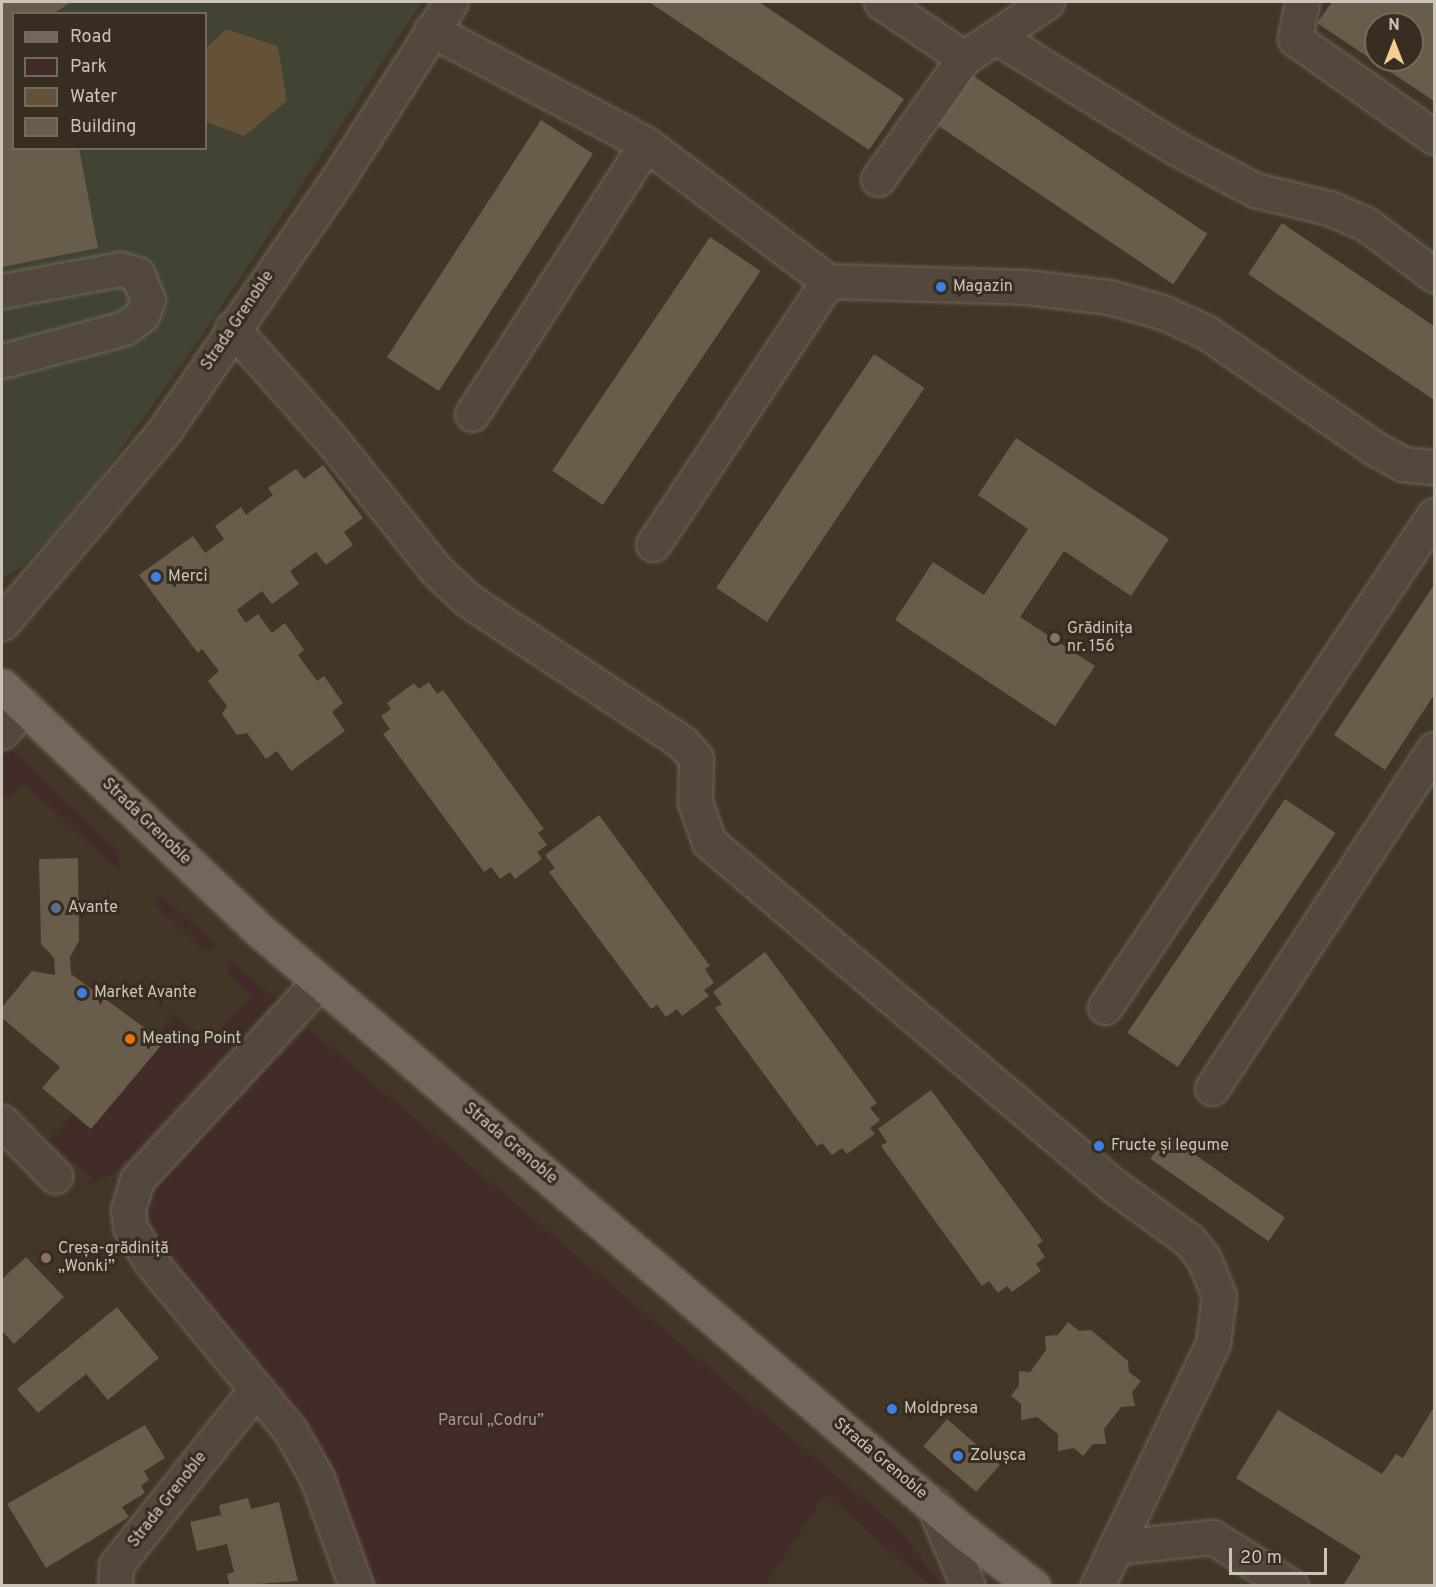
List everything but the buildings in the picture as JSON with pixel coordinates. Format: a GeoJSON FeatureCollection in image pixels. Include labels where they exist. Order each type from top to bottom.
{"type":"FeatureCollection","features":[{"type":"Feature","properties":{"kind":"main road","name":"Strada Grenoble"},"geometry":{"type":"LineString","coordinates":[[13,696],[319,982],[933,1504],[1033,1586]]}},
{"type":"Feature","properties":{"kind":"street","name":"Strada Grenoble"},"geometry":{"type":"LineString","coordinates":[[2,623],[162,434],[232,328],[337,180],[451,2]]}},
{"type":"Feature","properties":{"kind":"street"},"geometry":{"type":"LineString","coordinates":[[881,2],[964,58]]}},
{"type":"Feature","properties":{"kind":"street"},"geometry":{"type":"LineString","coordinates":[[878,179],[964,58],[998,38],[1047,2]]}},
{"type":"Feature","properties":{"kind":"street"},"geometry":{"type":"LineString","coordinates":[[1302,2],[1295,39],[1434,137]]}},
{"type":"Feature","properties":{"kind":"street"},"geometry":{"type":"LineString","coordinates":[[431,30],[646,144],[828,281],[1026,287],[1109,297],[1162,312],[1206,332],[1374,448],[1402,464],[1434,467]]}},
{"type":"Feature","properties":{"kind":"street"},"geometry":{"type":"LineString","coordinates":[[998,38],[1174,147],[1256,190],[1329,208],[1366,224],[1434,275]]}},
{"type":"Feature","properties":{"kind":"street"},"geometry":{"type":"LineString","coordinates":[[472,414],[646,144]]}},
{"type":"Feature","properties":{"kind":"street"},"geometry":{"type":"LineString","coordinates":[[2,291],[120,269],[136,274],[148,300],[142,315],[125,328],[2,362]]}},
{"type":"Feature","properties":{"kind":"street"},"geometry":{"type":"LineString","coordinates":[[653,544],[828,281]]}},
{"type":"Feature","properties":{"kind":"street"},"geometry":{"type":"LineString","coordinates":[[232,328],[330,438],[436,570],[468,600],[682,742],[696,758],[695,802],[709,842],[1114,1186],[1189,1240],[1204,1259],[1219,1296],[1213,1343],[1097,1586]]}},
{"type":"Feature","properties":{"kind":"street"},"geometry":{"type":"LineString","coordinates":[[1105,1007],[1434,515]]}},
{"type":"Feature","properties":{"kind":"street"},"geometry":{"type":"LineString","coordinates":[[2,732],[13,696]]}},
{"type":"Feature","properties":{"kind":"street"},"geometry":{"type":"LineString","coordinates":[[1212,1088],[1434,749]]}},
{"type":"Feature","properties":{"kind":"street"},"geometry":{"type":"LineString","coordinates":[[319,982],[137,1180],[130,1195],[130,1227],[151,1262],[290,1430],[317,1478],[356,1586]]}},
{"type":"Feature","properties":{"kind":"street"},"geometry":{"type":"LineString","coordinates":[[2,1122],[55,1176]]}},
{"type":"Feature","properties":{"kind":"street","name":"Strada Grenoble"},"geometry":{"type":"LineString","coordinates":[[115,1586],[117,1565],[255,1390]]}},
{"type":"Feature","properties":{"kind":"street"},"geometry":{"type":"LineString","coordinates":[[933,1504],[968,1586]]}},
{"type":"Feature","properties":{"kind":"street"},"geometry":{"type":"LineString","coordinates":[[1116,1547],[1212,1537],[1291,1586]]}},
{"type":"Feature","properties":{"kind":"shaded area"},"geometry":{"type":"Polygon","coordinates":[[[2,2],[422,2],[199,340],[91,491],[23,566],[2,578],[2,2]]]}},
{"type":"Feature","properties":{"kind":"green space"},"geometry":{"type":"Polygon","coordinates":[[[9,748],[119,852],[120,872],[23,782],[10,796],[2,793],[2,756],[9,748]]]}},
{"type":"Feature","properties":{"kind":"green space"},"geometry":{"type":"Polygon","coordinates":[[[159,894],[214,943],[216,949],[205,952],[155,904],[159,894]]]}},
{"type":"Feature","properties":{"kind":"green space"},"geometry":{"type":"Polygon","coordinates":[[[232,963],[276,999],[112,1175],[86,1185],[92,1179],[49,1140],[72,1114],[91,1129],[163,1042],[158,1037],[173,1013],[208,1042],[252,998],[227,972],[232,963]]]}},
{"type":"Feature","properties":{"kind":"green space","name":"Parcul „Codru”"},"geometry":{"type":"Polygon","coordinates":[[[308,1028],[900,1530],[940,1585],[930,1585],[825,1494],[765,1585],[374,1585],[332,1468],[300,1417],[145,1226],[150,1193],[308,1028]]]}},
{"type":"Feature","properties":{"kind":"water"},"geometry":{"type":"Polygon","coordinates":[[[226,29],[278,46],[287,101],[244,136],[207,122],[207,47],[226,29]]]}},
{"type":"Feature","properties":{"kind":"place","name":"Magazin"},"geometry":{"type":"Point","coordinates":[941,287]}},
{"type":"Feature","properties":{"kind":"place","name":"Merci"},"geometry":{"type":"Point","coordinates":[156,577]}},
{"type":"Feature","properties":{"kind":"place","name":"Grădinița nr. 156"},"geometry":{"type":"Point","coordinates":[1055,638]}},
{"type":"Feature","properties":{"kind":"place","name":"Avante"},"geometry":{"type":"Point","coordinates":[56,908]}},
{"type":"Feature","properties":{"kind":"place","name":"Market Avante"},"geometry":{"type":"Point","coordinates":[82,993]}},
{"type":"Feature","properties":{"kind":"place","name":"Meating Point"},"geometry":{"type":"Point","coordinates":[130,1039]}},
{"type":"Feature","properties":{"kind":"place","name":"Fructe și legume"},"geometry":{"type":"Point","coordinates":[1099,1146]}},
{"type":"Feature","properties":{"kind":"place","name":"Creșa-grădiniță „Wonki”"},"geometry":{"type":"Point","coordinates":[46,1258]}},
{"type":"Feature","properties":{"kind":"place","name":"Moldpresa"},"geometry":{"type":"Point","coordinates":[892,1409]}},
{"type":"Feature","properties":{"kind":"place","name":"Zolușca"},"geometry":{"type":"Point","coordinates":[958,1456]}}]}
